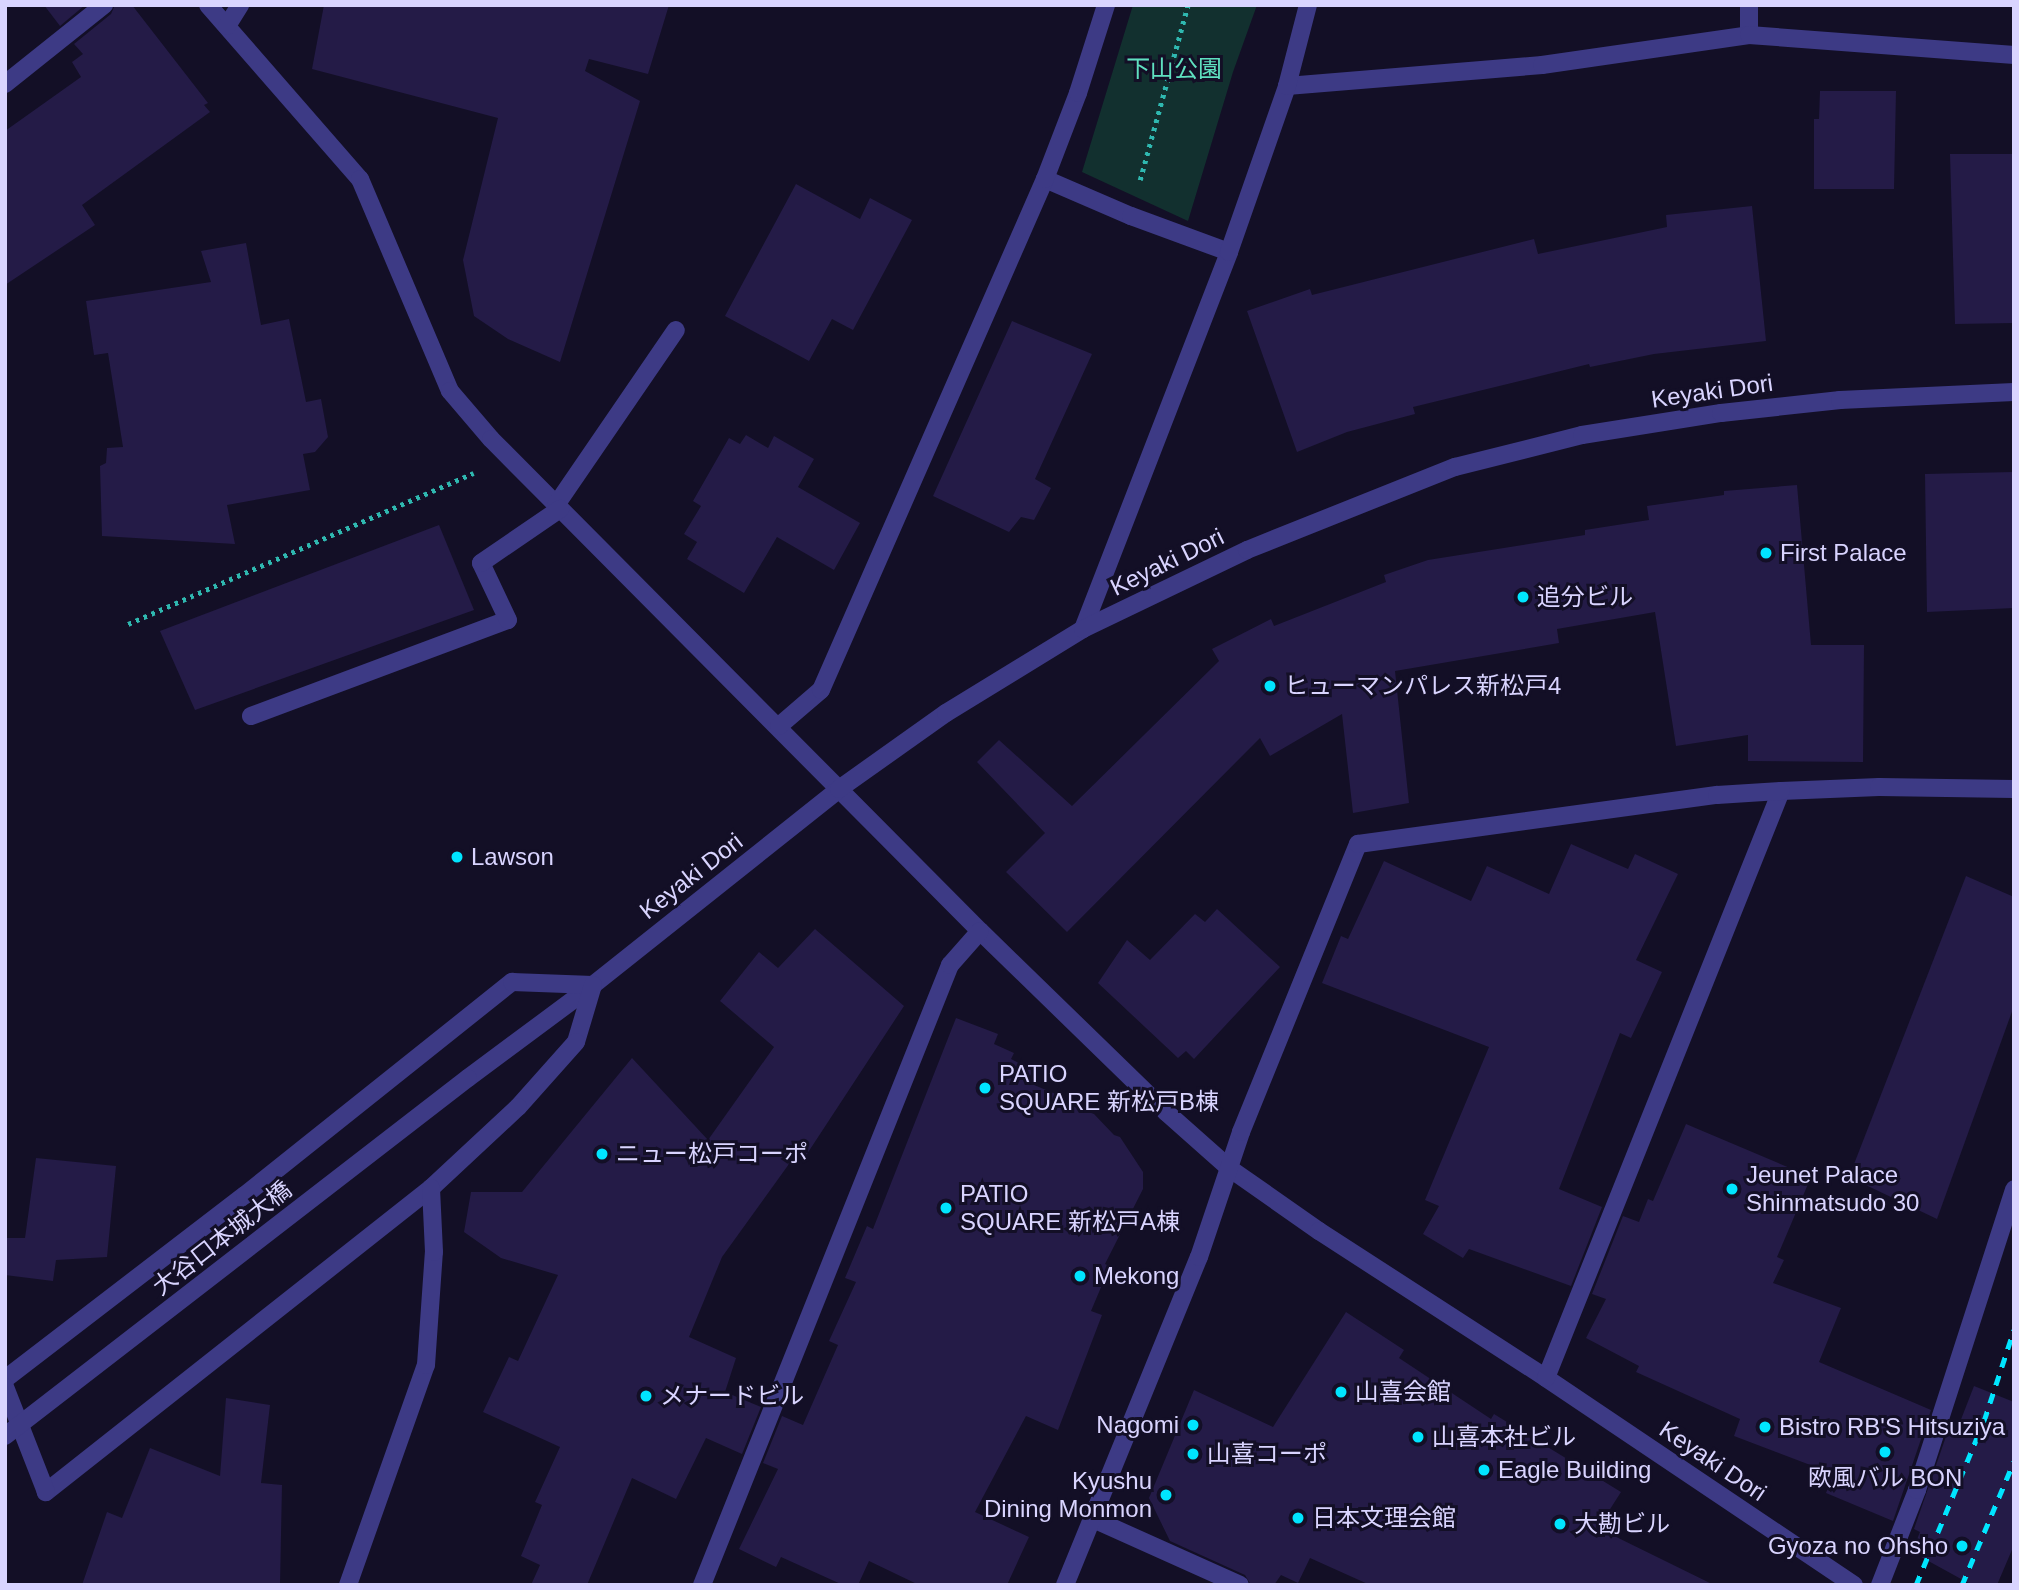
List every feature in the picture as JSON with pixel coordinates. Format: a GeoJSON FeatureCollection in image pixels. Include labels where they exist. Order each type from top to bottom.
{"type":"FeatureCollection","features":[{"type":"Feature","properties":{"kind":"street"},"geometry":{"type":"LineString","coordinates":[[5,83],[104,5]]}},
{"type":"Feature","properties":{"kind":"street","name":"Keyaki Dori"},"geometry":{"type":"LineString","coordinates":[[208,5],[359,179],[450,391],[491,439],[980,931],[1166,1112],[1229,1168],[1348,1251],[1546,1378],[1854,1585]]}},
{"type":"Feature","properties":{"kind":"street"},"geometry":{"type":"LineString","coordinates":[[227,26],[240,5]]}},
{"type":"Feature","properties":{"kind":"street"},"geometry":{"type":"LineString","coordinates":[[779,726],[821,690],[1045,179],[1078,93],[1106,5]]}},
{"type":"Feature","properties":{"kind":"street"},"geometry":{"type":"LineString","coordinates":[[1083,629],[1229,252],[1287,86],[1308,5]]}},
{"type":"Feature","properties":{"kind":"street"},"geometry":{"type":"LineString","coordinates":[[1749,5],[1749,35]]}},
{"type":"Feature","properties":{"kind":"street"},"geometry":{"type":"LineString","coordinates":[[1287,86],[1542,65],[1749,35],[2014,55]]}},
{"type":"Feature","properties":{"kind":"street"},"geometry":{"type":"LineString","coordinates":[[1045,179],[1130,216],[1229,252]]}},
{"type":"Feature","properties":{"kind":"street"},"geometry":{"type":"LineString","coordinates":[[251,716],[508,620],[481,564],[558,507],[676,330]]}},
{"type":"Feature","properties":{"kind":"street","name":"Keyaki Dori"},"geometry":{"type":"LineString","coordinates":[[468,1078],[593,985],[839,789],[946,713],[1083,629],[1247,550],[1467,464],[1582,435],[1721,413],[1840,400],[2014,392]]}},
{"type":"Feature","properties":{"kind":"street"},"geometry":{"type":"LineString","coordinates":[[1065,1585],[1199,1257],[1229,1168],[1358,844],[1717,795],[1879,788],[2014,789]]}},
{"type":"Feature","properties":{"kind":"street"},"geometry":{"type":"LineString","coordinates":[[1546,1378],[1781,791]]}},
{"type":"Feature","properties":{"kind":"street"},"geometry":{"type":"LineString","coordinates":[[702,1585],[950,965],[980,931]]}},
{"type":"Feature","properties":{"kind":"street"},"geometry":{"type":"LineString","coordinates":[[5,1379],[245,1195],[512,982],[593,985],[576,1042],[518,1107],[431,1188],[46,1492],[5,1387]]}},
{"type":"Feature","properties":{"kind":"street","name":"大谷口本城大橋"},"geometry":{"type":"LineString","coordinates":[[5,1436],[468,1078]]}},
{"type":"Feature","properties":{"kind":"street"},"geometry":{"type":"LineString","coordinates":[[348,1585],[426,1365],[433,1252],[431,1188]]}},
{"type":"Feature","properties":{"kind":"street"},"geometry":{"type":"LineString","coordinates":[[1880,1585],[1917,1490],[2014,1189]]}},
{"type":"Feature","properties":{"kind":"street"},"geometry":{"type":"LineString","coordinates":[[1091,1518],[1240,1585]]}},
{"type":"Feature","properties":{"kind":"path"},"geometry":{"type":"LineString","coordinates":[[1130,216],[1188,5]]}},
{"type":"Feature","properties":{"kind":"path"},"geometry":{"type":"LineString","coordinates":[[128,624],[474,473]]}},
{"type":"Feature","properties":{"kind":"green space","name":"下山公園"},"geometry":{"type":"Polygon","coordinates":[[[1133,5],[1257,5],[1233,72],[1188,221],[1082,172],[1133,5]]]}},
{"type":"Feature","properties":{"kind":"building"},"geometry":{"type":"Polygon","coordinates":[[[44,5],[85,5],[60,26],[44,5]]]}},
{"type":"Feature","properties":{"kind":"building"},"geometry":{"type":"Polygon","coordinates":[[[115,5],[132,5],[208,103],[204,105],[210,112],[82,205],[95,225],[5,285],[5,131],[81,77],[72,62],[83,54],[74,44],[111,14],[115,5]]]}},
{"type":"Feature","properties":{"kind":"building"},"geometry":{"type":"Polygon","coordinates":[[[324,5],[669,5],[648,74],[589,59],[585,71],[640,101],[560,362],[508,339],[474,316],[463,260],[498,118],[312,69],[324,5]]]}},
{"type":"Feature","properties":{"kind":"building"},"geometry":{"type":"Polygon","coordinates":[[[1820,91],[1896,91],[1894,189],[1814,189],[1814,119],[1819,119],[1820,91]]]}},
{"type":"Feature","properties":{"kind":"building"},"geometry":{"type":"Polygon","coordinates":[[[1950,154],[2014,154],[2014,323],[1955,324],[1950,154]]]}},
{"type":"Feature","properties":{"kind":"building"},"geometry":{"type":"Polygon","coordinates":[[[796,184],[860,219],[870,198],[912,220],[853,330],[832,319],[809,361],[725,316],[796,184]]]}},
{"type":"Feature","properties":{"kind":"building"},"geometry":{"type":"Polygon","coordinates":[[[1752,206],[1766,341],[1654,354],[1590,367],[1589,364],[1413,407],[1415,414],[1347,432],[1297,452],[1247,311],[1310,289],[1312,295],[1534,239],[1538,254],[1667,227],[1666,215],[1752,206]]]}},
{"type":"Feature","properties":{"kind":"building"},"geometry":{"type":"Polygon","coordinates":[[[246,243],[261,325],[289,319],[306,402],[321,399],[328,437],[315,452],[303,454],[310,490],[227,505],[235,544],[102,536],[100,466],[106,463],[107,448],[123,447],[108,353],[94,355],[86,301],[211,282],[201,251],[246,243]]]}},
{"type":"Feature","properties":{"kind":"building"},"geometry":{"type":"Polygon","coordinates":[[[1012,321],[1092,354],[1035,479],[1051,488],[1034,520],[1021,517],[1009,532],[933,496],[1012,321]]]}},
{"type":"Feature","properties":{"kind":"building"},"geometry":{"type":"Polygon","coordinates":[[[746,435],[768,448],[774,436],[814,459],[798,487],[860,523],[834,570],[777,537],[744,593],[687,559],[697,542],[684,534],[701,506],[693,501],[729,438],[740,444],[746,435]]]}},
{"type":"Feature","properties":{"kind":"building"},"geometry":{"type":"Polygon","coordinates":[[[2014,472],[2014,608],[1927,612],[1925,474],[2014,472]]]}},
{"type":"Feature","properties":{"kind":"building"},"geometry":{"type":"Polygon","coordinates":[[[1797,485],[1811,645],[1864,645],[1863,762],[1748,761],[1748,735],[1676,746],[1655,612],[1557,629],[1559,643],[1395,671],[1409,803],[1353,813],[1342,714],[1270,756],[1260,738],[1067,932],[1006,872],[1045,833],[977,762],[999,740],[1072,806],[1219,661],[1212,649],[1271,619],[1274,626],[1386,582],[1384,575],[1428,560],[1585,535],[1585,530],[1649,520],[1647,506],[1724,495],[1724,491],[1797,485]]]}},
{"type":"Feature","properties":{"kind":"building"},"geometry":{"type":"Polygon","coordinates":[[[439,525],[474,610],[195,710],[160,631],[439,525]]]}},
{"type":"Feature","properties":{"kind":"building"},"geometry":{"type":"Polygon","coordinates":[[[1571,844],[1628,869],[1635,854],[1678,874],[1636,960],[1662,972],[1631,1038],[1620,1033],[1559,1189],[1602,1207],[1571,1286],[1469,1249],[1463,1258],[1423,1234],[1439,1206],[1425,1200],[1489,1047],[1322,983],[1341,936],[1348,939],[1384,861],[1471,901],[1487,866],[1549,894],[1571,844]]]}},
{"type":"Feature","properties":{"kind":"building"},"geometry":{"type":"Polygon","coordinates":[[[1966,876],[2014,897],[2014,1006],[1937,1219],[1849,1177],[1966,876]]]}},
{"type":"Feature","properties":{"kind":"building"},"geometry":{"type":"Polygon","coordinates":[[[1217,909],[1280,967],[1194,1059],[1186,1051],[1178,1058],[1098,983],[1127,940],[1150,960],[1195,914],[1205,922],[1217,909]]]}},
{"type":"Feature","properties":{"kind":"building"},"geometry":{"type":"Polygon","coordinates":[[[815,929],[904,1006],[805,1157],[799,1156],[792,1166],[789,1164],[722,1257],[689,1337],[736,1358],[725,1392],[761,1407],[742,1454],[706,1438],[676,1499],[632,1478],[587,1585],[531,1585],[540,1565],[521,1556],[542,1505],[535,1502],[560,1447],[483,1412],[509,1357],[518,1361],[558,1275],[501,1258],[464,1232],[471,1192],[522,1192],[632,1058],[708,1140],[774,1047],[720,1001],[759,952],[778,968],[815,929]]]}},
{"type":"Feature","properties":{"kind":"building"},"geometry":{"type":"Polygon","coordinates":[[[956,1018],[998,1034],[994,1044],[1014,1053],[1011,1059],[1033,1070],[1027,1082],[1058,1095],[1056,1100],[1094,1114],[1114,1135],[1120,1137],[1143,1172],[1143,1189],[1105,1264],[1110,1266],[1091,1311],[1102,1315],[1058,1430],[1026,1416],[975,1512],[1029,1537],[1007,1585],[919,1585],[869,1561],[858,1585],[843,1585],[781,1557],[776,1567],[739,1549],[778,1469],[763,1463],[782,1416],[803,1425],[838,1345],[829,1341],[856,1282],[845,1278],[867,1226],[873,1229],[956,1018]]]}},
{"type":"Feature","properties":{"kind":"building"},"geometry":{"type":"Polygon","coordinates":[[[1686,1124],[1811,1177],[1777,1257],[1784,1260],[1773,1283],[1841,1308],[1819,1362],[1931,1410],[1893,1521],[1826,1493],[1834,1474],[1734,1436],[1740,1419],[1636,1372],[1639,1366],[1586,1338],[1606,1299],[1592,1294],[1623,1216],[1639,1222],[1648,1199],[1653,1201],[1686,1124]]]}},
{"type":"Feature","properties":{"kind":"building"},"geometry":{"type":"Polygon","coordinates":[[[36,1158],[116,1166],[107,1257],[56,1260],[53,1281],[5,1275],[5,1238],[25,1238],[36,1158]]]}},
{"type":"Feature","properties":{"kind":"building"},"geometry":{"type":"Polygon","coordinates":[[[1346,1312],[1404,1350],[1399,1358],[1491,1419],[1494,1414],[1621,1492],[1598,1528],[1714,1585],[1370,1585],[1310,1558],[1298,1583],[1281,1575],[1274,1585],[1251,1585],[1245,1575],[1170,1541],[1149,1498],[1194,1390],[1273,1427],[1346,1312]]]}},
{"type":"Feature","properties":{"kind":"building"},"geometry":{"type":"Polygon","coordinates":[[[1974,1386],[2014,1402],[2014,1545],[1997,1585],[1972,1585],[1912,1552],[1920,1532],[1914,1529],[1952,1419],[1960,1422],[1974,1386]]]}},
{"type":"Feature","properties":{"kind":"building"},"geometry":{"type":"Polygon","coordinates":[[[226,1398],[270,1405],[261,1483],[282,1485],[280,1585],[82,1585],[107,1512],[122,1518],[150,1448],[220,1476],[226,1398]]]}},
{"type":"Feature","properties":{"kind":"railway"},"geometry":{"type":"LineString","coordinates":[[1916,1585],[1984,1421],[2014,1330]]}},
{"type":"Feature","properties":{"kind":"railway"},"geometry":{"type":"LineString","coordinates":[[1962,1585],[2014,1461]]}},
{"type":"Feature","properties":{"kind":"place","name":"First Palace"},"geometry":{"type":"Point","coordinates":[1766,553]}},
{"type":"Feature","properties":{"kind":"place","name":"追分ビル"},"geometry":{"type":"Point","coordinates":[1523,597]}},
{"type":"Feature","properties":{"kind":"place","name":"ヒューマンパレス新松戸4"},"geometry":{"type":"Point","coordinates":[1270,686]}},
{"type":"Feature","properties":{"kind":"place","name":"Lawson"},"geometry":{"type":"Point","coordinates":[457,857]}},
{"type":"Feature","properties":{"kind":"place","name":"PATIO SQUARE 新松戸B棟"},"geometry":{"type":"Point","coordinates":[985,1088]}},
{"type":"Feature","properties":{"kind":"place","name":"ニュー松戸コーポ"},"geometry":{"type":"Point","coordinates":[602,1154]}},
{"type":"Feature","properties":{"kind":"place","name":"Jeunet Palace Shinmatsudo 30"},"geometry":{"type":"Point","coordinates":[1732,1189]}},
{"type":"Feature","properties":{"kind":"place","name":"PATIO SQUARE 新松戸A棟"},"geometry":{"type":"Point","coordinates":[946,1208]}},
{"type":"Feature","properties":{"kind":"place","name":"Mekong"},"geometry":{"type":"Point","coordinates":[1080,1276]}},
{"type":"Feature","properties":{"kind":"place","name":"山喜会館"},"geometry":{"type":"Point","coordinates":[1341,1392]}},
{"type":"Feature","properties":{"kind":"place","name":"メナードビル"},"geometry":{"type":"Point","coordinates":[646,1396]}},
{"type":"Feature","properties":{"kind":"place","name":"Nagomi"},"geometry":{"type":"Point","coordinates":[1193,1425]}},
{"type":"Feature","properties":{"kind":"place","name":"Bistro RB'S Hitsuziya"},"geometry":{"type":"Point","coordinates":[1765,1427]}},
{"type":"Feature","properties":{"kind":"place","name":"山喜本社ビル"},"geometry":{"type":"Point","coordinates":[1418,1437]}},
{"type":"Feature","properties":{"kind":"place","name":"欧風バル BON"},"geometry":{"type":"Point","coordinates":[1885,1452]}},
{"type":"Feature","properties":{"kind":"place","name":"山喜コーポ"},"geometry":{"type":"Point","coordinates":[1193,1454]}},
{"type":"Feature","properties":{"kind":"place","name":"Eagle Building"},"geometry":{"type":"Point","coordinates":[1484,1470]}},
{"type":"Feature","properties":{"kind":"place","name":"Kyushu Dining Monmon"},"geometry":{"type":"Point","coordinates":[1166,1495]}},
{"type":"Feature","properties":{"kind":"place","name":"日本文理会館"},"geometry":{"type":"Point","coordinates":[1298,1518]}},
{"type":"Feature","properties":{"kind":"place","name":"大勘ビル"},"geometry":{"type":"Point","coordinates":[1560,1524]}},
{"type":"Feature","properties":{"kind":"place","name":"Gyoza no Ohsho"},"geometry":{"type":"Point","coordinates":[1962,1546]}}]}
